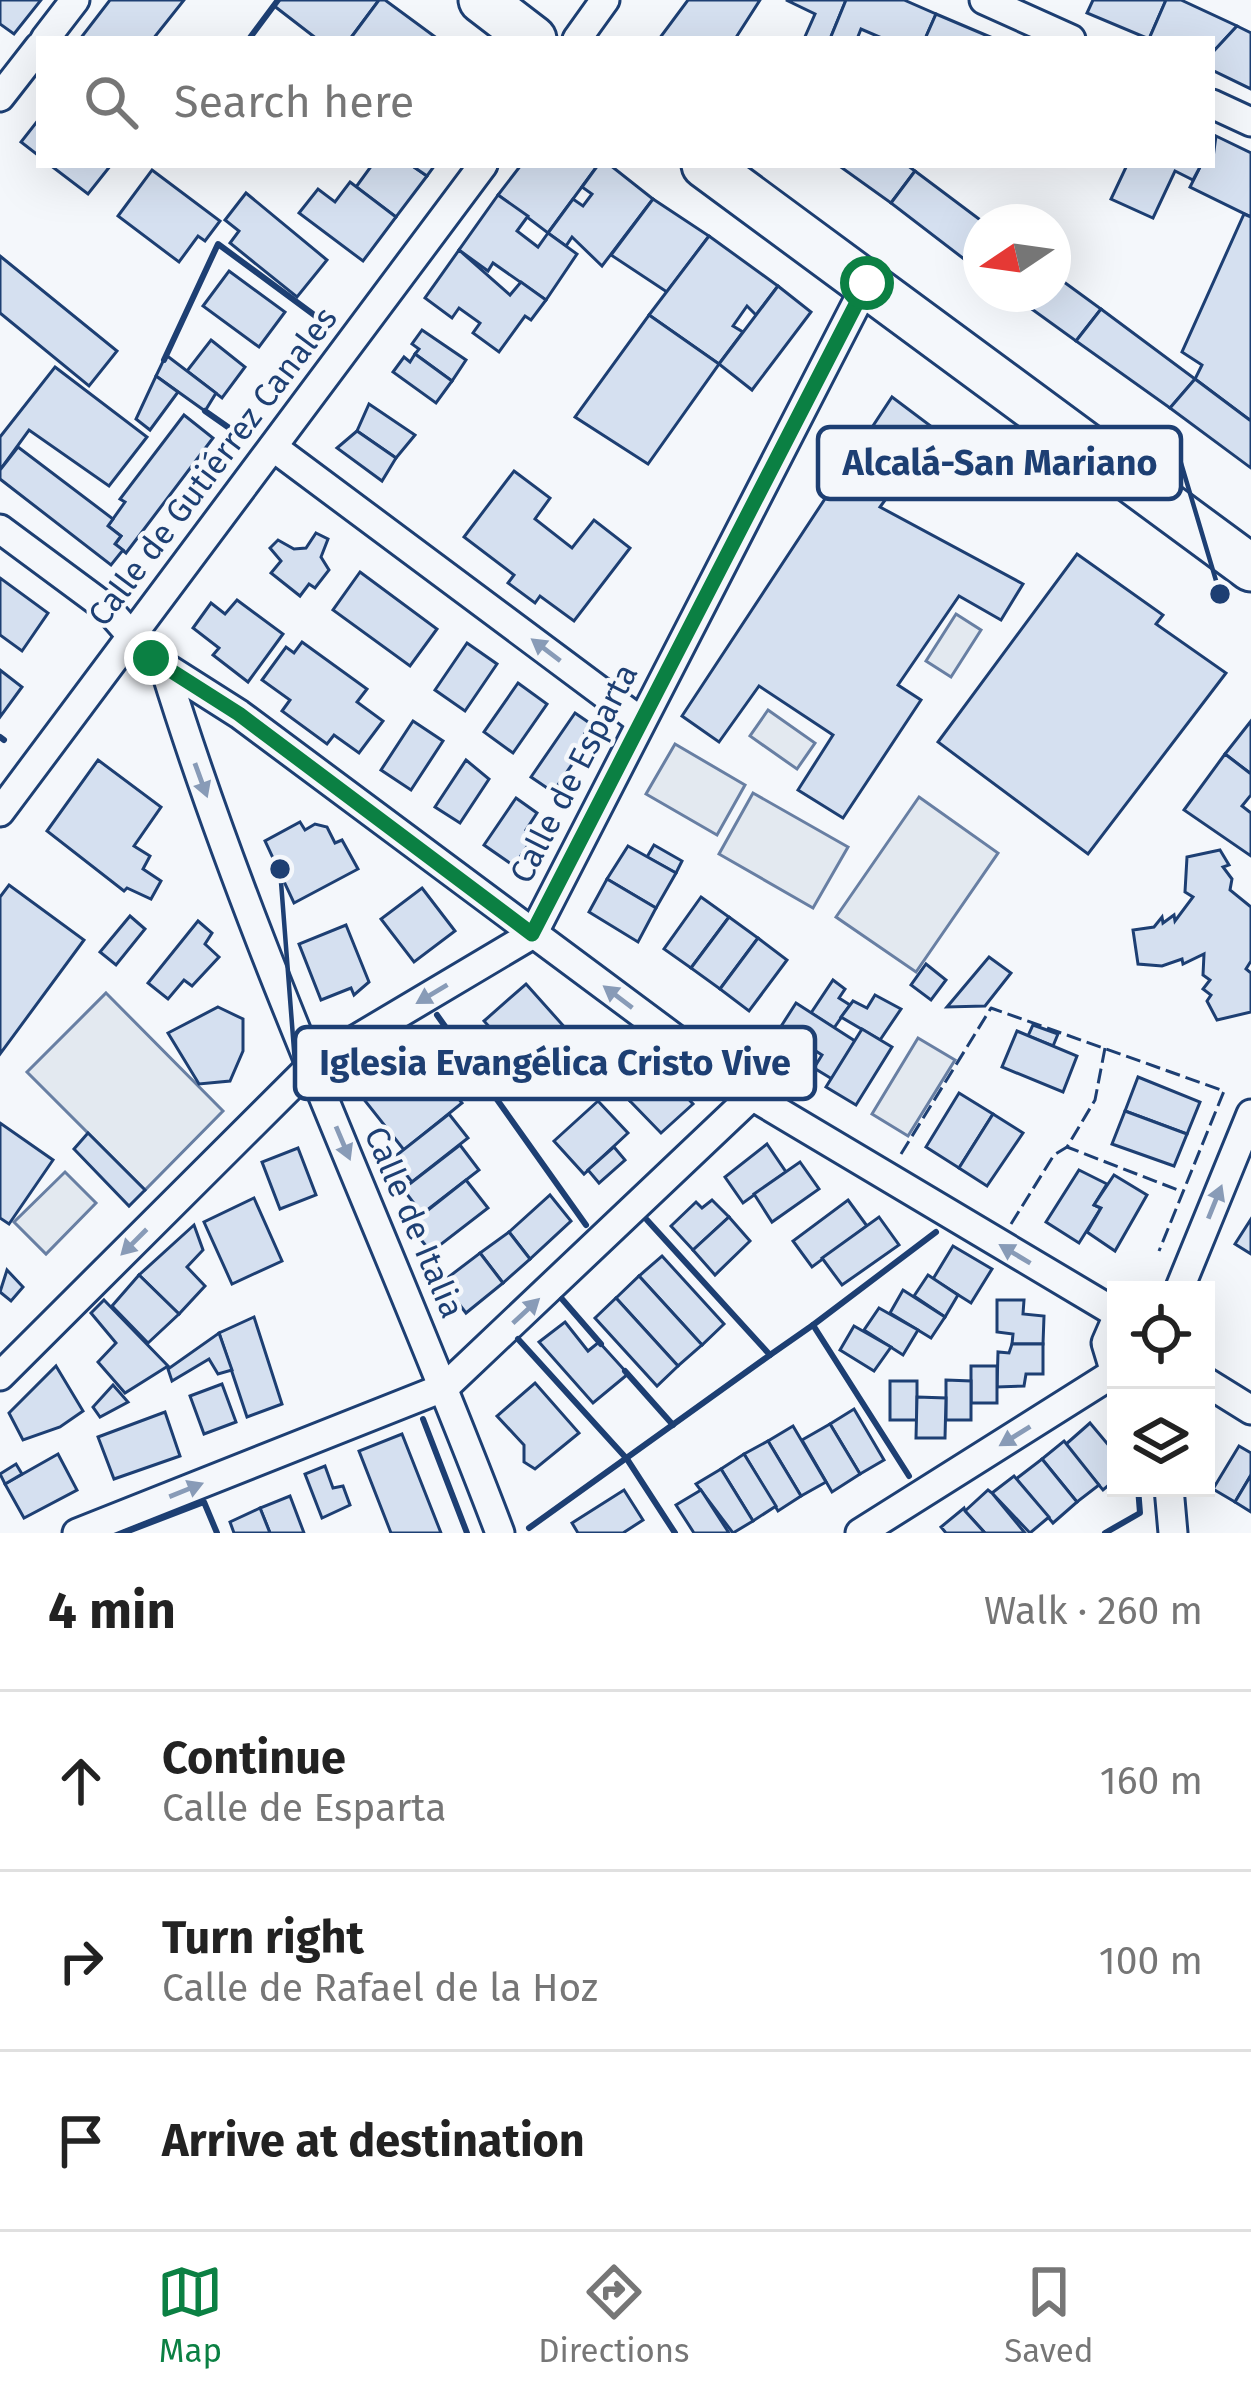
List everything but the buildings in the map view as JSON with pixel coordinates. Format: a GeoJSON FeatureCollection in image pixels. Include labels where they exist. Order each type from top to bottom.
{"type":"FeatureCollection","features":[{"type":"Feature","properties":{"kind":"main road"},"geometry":{"type":"LineString","coordinates":[[482,0],[528,36]]}},
{"type":"Feature","properties":{"kind":"main road"},"geometry":{"type":"LineString","coordinates":[[709,168],[1251,568]]}},
{"type":"Feature","properties":{"kind":"street"},"geometry":{"type":"LineString","coordinates":[[47,36],[75,0]]}},
{"type":"Feature","properties":{"kind":"street"},"geometry":{"type":"LineString","coordinates":[[579,36],[605,0]]}},
{"type":"Feature","properties":{"kind":"street"},"geometry":{"type":"LineString","coordinates":[[984,0],[1064,36]]}},
{"type":"Feature","properties":{"kind":"street"},"geometry":{"type":"LineString","coordinates":[[0,97],[36,51]]}},
{"type":"Feature","properties":{"kind":"street"},"geometry":{"type":"LineString","coordinates":[[1215,105],[1251,122]]}},
{"type":"Feature","properties":{"kind":"street","name":"Calle de Gutiérrez Canales"},"geometry":{"type":"LineString","coordinates":[[0,812],[481,168]]}},
{"type":"Feature","properties":{"kind":"street","name":"Calle de Esparta"},"geometry":{"type":"LineString","coordinates":[[0,1376],[311,1066],[532,934],[867,283]]}},
{"type":"Feature","properties":{"kind":"street"},"geometry":{"type":"LineString","coordinates":[[274,447],[639,720]]}},
{"type":"Feature","properties":{"kind":"street"},"geometry":{"type":"LineString","coordinates":[[0,529],[108,609],[165,669],[239,714],[752,1096],[1107,1312]]}},
{"type":"Feature","properties":{"kind":"street","name":"Calle de Italia"},"geometry":{"type":"LineString","coordinates":[[165,669],[196,768],[311,1066],[445,1387],[500,1533]]}},
{"type":"Feature","properties":{"kind":"street"},"geometry":{"type":"LineString","coordinates":[[77,1533],[445,1387],[752,1096]]}},
{"type":"Feature","properties":{"kind":"street"},"geometry":{"type":"LineString","coordinates":[[1183,1281],[1251,1114]]}},
{"type":"Feature","properties":{"kind":"street"},"geometry":{"type":"LineString","coordinates":[[860,1533],[1107,1380]]}},
{"type":"Feature","properties":{"kind":"street"},"geometry":{"type":"LineString","coordinates":[[1215,1388],[1251,1410]]}},
{"type":"Feature","properties":{"kind":"street"},"geometry":{"type":"LineString","coordinates":[[1170,1497],[1173,1533]]}},
{"type":"Feature","properties":{"kind":"shaded area"},"geometry":{"type":"Polygon","coordinates":[[[956,614],[981,630],[951,677],[926,661],[956,614]]]}},
{"type":"Feature","properties":{"kind":"shaded area"},"geometry":{"type":"Polygon","coordinates":[[[768,710],[815,743],[797,769],[750,736],[768,710]]]}},
{"type":"Feature","properties":{"kind":"shaded area"},"geometry":{"type":"Polygon","coordinates":[[[675,744],[745,785],[717,835],[646,794],[675,744]]]}},
{"type":"Feature","properties":{"kind":"shaded area"},"geometry":{"type":"Polygon","coordinates":[[[753,793],[848,847],[813,908],[719,854],[753,793]]]}},
{"type":"Feature","properties":{"kind":"shaded area"},"geometry":{"type":"Polygon","coordinates":[[[919,797],[998,853],[916,972],[836,917],[919,797]]]}},
{"type":"Feature","properties":{"kind":"shaded area"},"geometry":{"type":"Polygon","coordinates":[[[106,993],[223,1111],[145,1190],[27,1072],[106,993]]]}},
{"type":"Feature","properties":{"kind":"shaded area"},"geometry":{"type":"Polygon","coordinates":[[[918,1038],[955,1060],[908,1136],[872,1114],[918,1038]]]}},
{"type":"Feature","properties":{"kind":"shaded area"},"geometry":{"type":"Polygon","coordinates":[[[65,1172],[96,1203],[46,1254],[14,1222],[65,1172]]]}},
{"type":"Feature","properties":{"kind":"fence"},"geometry":{"type":"LineString","coordinates":[[901,1154],[991,1008],[1224,1091],[1159,1251]]}},
{"type":"Feature","properties":{"kind":"fence"},"geometry":{"type":"LineString","coordinates":[[1105,1048],[1095,1100],[1067,1147],[1183,1192]]}},
{"type":"Feature","properties":{"kind":"fence"},"geometry":{"type":"LineString","coordinates":[[1011,1224],[1054,1155],[1067,1147]]}},
{"type":"Feature","properties":{"kind":"wall"},"geometry":{"type":"LineString","coordinates":[[251,36],[278,0]]}},
{"type":"Feature","properties":{"kind":"wall"},"geometry":{"type":"LineString","coordinates":[[164,360],[218,244],[321,320]]}},
{"type":"Feature","properties":{"kind":"wall"},"geometry":{"type":"LineString","coordinates":[[205,411],[235,432]]}},
{"type":"Feature","properties":{"kind":"wall"},"geometry":{"type":"LineString","coordinates":[[0,737],[4,740]]}},
{"type":"Feature","properties":{"kind":"wall"},"geometry":{"type":"LineString","coordinates":[[437,1015],[586,1225]]}},
{"type":"Feature","properties":{"kind":"wall"},"geometry":{"type":"LineString","coordinates":[[529,1528],[770,1355],[647,1220]]}},
{"type":"Feature","properties":{"kind":"wall"},"geometry":{"type":"LineString","coordinates":[[909,1476],[813,1325],[936,1232]]}},
{"type":"Feature","properties":{"kind":"wall"},"geometry":{"type":"LineString","coordinates":[[562,1299],[601,1344]]}},
{"type":"Feature","properties":{"kind":"wall"},"geometry":{"type":"LineString","coordinates":[[770,1355],[813,1325]]}},
{"type":"Feature","properties":{"kind":"wall"},"geometry":{"type":"LineString","coordinates":[[518,1339],[627,1459],[675,1533]]}},
{"type":"Feature","properties":{"kind":"wall"},"geometry":{"type":"LineString","coordinates":[[625,1371],[673,1425]]}},
{"type":"Feature","properties":{"kind":"wall"},"geometry":{"type":"LineString","coordinates":[[423,1419],[467,1533]]}},
{"type":"Feature","properties":{"kind":"wall"},"geometry":{"type":"LineString","coordinates":[[1105,1533],[1140,1513],[1139,1497]]}},
{"type":"Feature","properties":{"kind":"wall"},"geometry":{"type":"LineString","coordinates":[[123,1533],[204,1502],[217,1533]]}},
{"type":"Feature","properties":{"kind":"place","name":"Alcalá-San Mariano"},"geometry":{"type":"Point","coordinates":[1220,594]}},
{"type":"Feature","properties":{"kind":"place","name":"Iglesia Evangélica Cristo Vive"},"geometry":{"type":"Point","coordinates":[280,869]}},
{"type":"Feature","properties":{"kind":"route"},"geometry":{"type":"LineString","coordinates":[[151,658],[239,714],[532,934],[867,283]]}}]}
